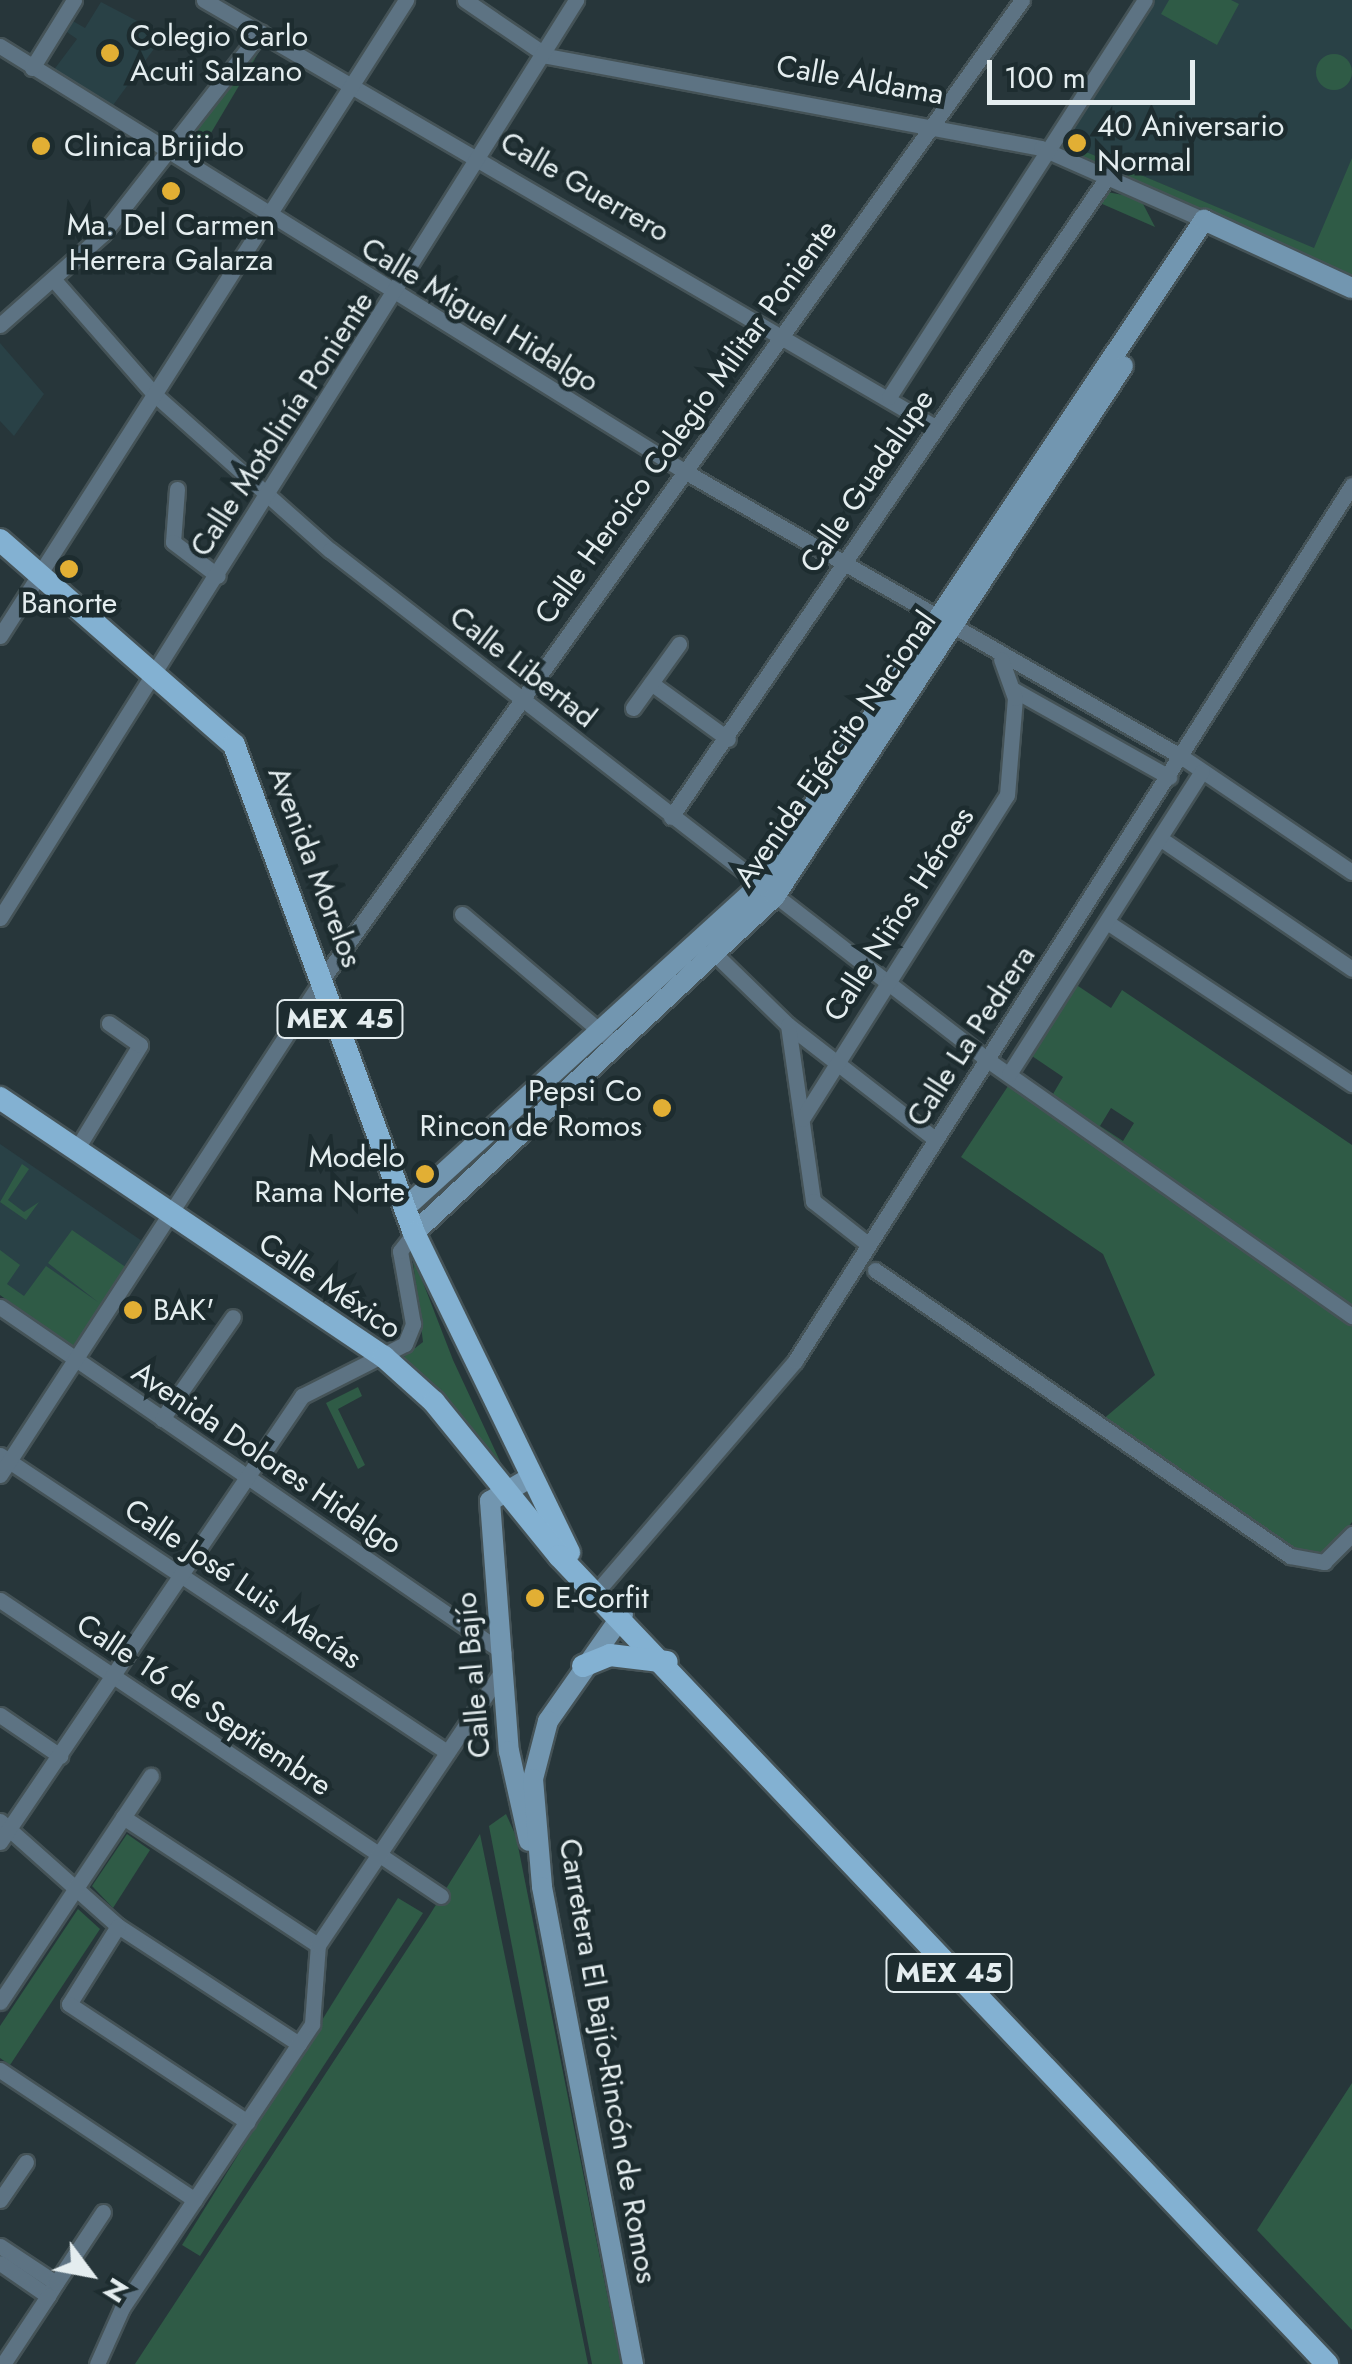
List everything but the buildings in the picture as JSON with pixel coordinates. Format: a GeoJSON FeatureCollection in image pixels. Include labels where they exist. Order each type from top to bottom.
{"type":"FeatureCollection","features":[{"type":"Feature","properties":{"kind":"main road","name":"Calle Aldama"},"geometry":{"type":"LineString","coordinates":[[1209,222],[1352,288]]}},
{"type":"Feature","properties":{"kind":"main road","name":"Avenida Ejército Nacional"},"geometry":{"type":"LineString","coordinates":[[610,1038],[714,954],[768,891],[945,628],[1209,222]]}},
{"type":"Feature","properties":{"kind":"main road","name":"Avenida Morelos"},"geometry":{"type":"LineString","coordinates":[[0,540],[156,670],[234,745],[326,974],[414,1233],[528,1479],[581,1573]]}},
{"type":"Feature","properties":{"kind":"main road","name":"Avenida Ejército Nacional"},"geometry":{"type":"LineString","coordinates":[[414,1233],[509,1133],[768,891]]}},
{"type":"Feature","properties":{"kind":"main road","name":"Calle México"},"geometry":{"type":"LineString","coordinates":[[0,1098],[384,1357],[463,1430],[503,1486],[581,1573]]}},
{"type":"Feature","properties":{"kind":"main road","name":"Avenida Ejército Nacional"},"geometry":{"type":"LineString","coordinates":[[406,1208],[509,1133]]}},
{"type":"Feature","properties":{"kind":"main road"},"geometry":{"type":"LineString","coordinates":[[503,1486],[528,1479]]}},
{"type":"Feature","properties":{"kind":"main road","name":"Calle al Bajío"},"geometry":{"type":"LineString","coordinates":[[503,1486],[490,1501],[513,1790],[542,1886]]}},
{"type":"Feature","properties":{"kind":"main road","name":"MEX 45"},"geometry":{"type":"LineString","coordinates":[[581,1573],[623,1614],[1024,2054],[1326,2364]]}},
{"type":"Feature","properties":{"kind":"main road","name":"Carretera El Bajío-Rincón de Romos"},"geometry":{"type":"LineString","coordinates":[[623,1614],[583,1666],[535,1765],[542,1886],[633,2364]]}},
{"type":"Feature","properties":{"kind":"main road"},"geometry":{"type":"LineString","coordinates":[[583,1666],[610,1655],[667,1662]]}},
{"type":"Feature","properties":{"kind":"street"},"geometry":{"type":"LineString","coordinates":[[32,68],[74,0]]}},
{"type":"Feature","properties":{"kind":"street","name":"Calle Guerrero"},"geometry":{"type":"LineString","coordinates":[[204,0],[935,427]]}},
{"type":"Feature","properties":{"kind":"street"},"geometry":{"type":"LineString","coordinates":[[0,636],[265,215],[406,0]]}},
{"type":"Feature","properties":{"kind":"street","name":"Calle Aldama"},"geometry":{"type":"LineString","coordinates":[[465,0],[547,56],[934,123],[1052,151],[1209,222]]}},
{"type":"Feature","properties":{"kind":"street","name":"Calle Motolinía Poniente"},"geometry":{"type":"LineString","coordinates":[[0,918],[397,296],[547,56],[576,0]]}},
{"type":"Feature","properties":{"kind":"street","name":"Calle Heroico Colegio Militar Poniente"},"geometry":{"type":"LineString","coordinates":[[3,1464],[176,1218],[326,974],[1022,0]]}},
{"type":"Feature","properties":{"kind":"street"},"geometry":{"type":"LineString","coordinates":[[888,398],[1052,151],[1145,0]]}},
{"type":"Feature","properties":{"kind":"street"},"geometry":{"type":"LineString","coordinates":[[0,325],[54,280],[167,156],[261,32]]}},
{"type":"Feature","properties":{"kind":"street","name":"Calle Miguel Hidalgo"},"geometry":{"type":"LineString","coordinates":[[0,46],[167,156],[945,628]]}},
{"type":"Feature","properties":{"kind":"street","name":"Calle Guadalupe"},"geometry":{"type":"LineString","coordinates":[[671,817],[728,739],[1108,176]]}},
{"type":"Feature","properties":{"kind":"street","name":"Calle Libertad"},"geometry":{"type":"LineString","coordinates":[[54,280],[154,394],[519,701],[989,1061],[1352,1316]]}},
{"type":"Feature","properties":{"kind":"street","name":"Calle La Pedrera"},"geometry":{"type":"LineString","coordinates":[[599,1589],[760,1410],[989,1061],[1352,485]]}},
{"type":"Feature","properties":{"kind":"street"},"geometry":{"type":"LineString","coordinates":[[178,489],[173,542],[218,576]]}},
{"type":"Feature","properties":{"kind":"street"},"geometry":{"type":"LineString","coordinates":[[945,628],[1182,758],[1352,872]]}},
{"type":"Feature","properties":{"kind":"street"},"geometry":{"type":"LineString","coordinates":[[633,708],[679,644]]}},
{"type":"Feature","properties":{"kind":"street"},"geometry":{"type":"LineString","coordinates":[[1002,658],[1014,690],[1168,777]]}},
{"type":"Feature","properties":{"kind":"street"},"geometry":{"type":"LineString","coordinates":[[651,683],[728,739]]}},
{"type":"Feature","properties":{"kind":"street","name":"Calle Niños Héroes"},"geometry":{"type":"LineString","coordinates":[[802,1119],[1007,795],[1014,690]]}},
{"type":"Feature","properties":{"kind":"street"},"geometry":{"type":"LineString","coordinates":[[1097,737],[1112,719]]}},
{"type":"Feature","properties":{"kind":"street"},"geometry":{"type":"LineString","coordinates":[[1009,1074],[1202,770]]}},
{"type":"Feature","properties":{"kind":"street"},"geometry":{"type":"LineString","coordinates":[[1161,839],[1352,969]]}},
{"type":"Feature","properties":{"kind":"street"},"geometry":{"type":"LineString","coordinates":[[462,914],[610,1038]]}},
{"type":"Feature","properties":{"kind":"street"},"geometry":{"type":"LineString","coordinates":[[1107,922],[1352,1084]]}},
{"type":"Feature","properties":{"kind":"street"},"geometry":{"type":"LineString","coordinates":[[714,954],[788,1026],[936,1140]]}},
{"type":"Feature","properties":{"kind":"street"},"geometry":{"type":"LineString","coordinates":[[76,1150],[140,1045],[108,1022]]}},
{"type":"Feature","properties":{"kind":"street"},"geometry":{"type":"LineString","coordinates":[[788,1026],[810,1193],[868,1245]]}},
{"type":"Feature","properties":{"kind":"street"},"geometry":{"type":"LineString","coordinates":[[0,1842],[5,1824],[60,1756],[313,1383],[384,1357],[411,1336],[400,1251],[414,1233]]}},
{"type":"Feature","properties":{"kind":"street"},"geometry":{"type":"LineString","coordinates":[[875,1270],[1290,1556],[1324,1562],[1352,1534]]}},
{"type":"Feature","properties":{"kind":"street","name":"Avenida Dolores Hidalgo"},"geometry":{"type":"LineString","coordinates":[[0,1308],[247,1476],[504,1660]]}},
{"type":"Feature","properties":{"kind":"street"},"geometry":{"type":"LineString","coordinates":[[162,1419],[233,1317]]}},
{"type":"Feature","properties":{"kind":"street","name":"Calle José Luis Macías"},"geometry":{"type":"LineString","coordinates":[[3,1464],[182,1576],[448,1752]]}},
{"type":"Feature","properties":{"kind":"street","name":"Calle 16 de Septiembre"},"geometry":{"type":"LineString","coordinates":[[0,1600],[441,1896]]}},
{"type":"Feature","properties":{"kind":"street"},"geometry":{"type":"LineString","coordinates":[[98,2364],[122,2308],[300,2044],[319,2008],[318,1945],[448,1752],[504,1660]]}},
{"type":"Feature","properties":{"kind":"street"},"geometry":{"type":"LineString","coordinates":[[0,1715],[60,1756]]}},
{"type":"Feature","properties":{"kind":"street"},"geometry":{"type":"LineString","coordinates":[[0,2002],[151,1776]]}},
{"type":"Feature","properties":{"kind":"street"},"geometry":{"type":"LineString","coordinates":[[123,1817],[318,1945]]}},
{"type":"Feature","properties":{"kind":"street"},"geometry":{"type":"LineString","coordinates":[[5,1824],[118,1926],[300,2044]]}},
{"type":"Feature","properties":{"kind":"street"},"geometry":{"type":"LineString","coordinates":[[118,1926],[69,2004],[247,2122]]}},
{"type":"Feature","properties":{"kind":"street"},"geometry":{"type":"LineString","coordinates":[[0,1967],[16,1978]]}},
{"type":"Feature","properties":{"kind":"street"},"geometry":{"type":"LineString","coordinates":[[0,2070],[195,2200]]}},
{"type":"Feature","properties":{"kind":"street"},"geometry":{"type":"LineString","coordinates":[[0,2200],[26,2162]]}},
{"type":"Feature","properties":{"kind":"street"},"geometry":{"type":"LineString","coordinates":[[3,2364],[103,2212]]}},
{"type":"Feature","properties":{"kind":"street"},"geometry":{"type":"LineString","coordinates":[[0,2246],[52,2289]]}},
{"type":"Feature","properties":{"kind":"street"},"geometry":{"type":"LineString","coordinates":[[0,2263],[52,2289]]}},
{"type":"Feature","properties":{"kind":"shaded area"},"geometry":{"type":"Polygon","coordinates":[[[1152,0],[1352,0],[1352,265],[1065,143],[1152,0]]]}},
{"type":"Feature","properties":{"kind":"shaded area","name":"Colegio Carlo Acuti Salzano"},"geometry":{"type":"Polygon","coordinates":[[[101,2],[164,35],[111,108],[53,71],[77,39],[64,30],[71,20],[85,28],[101,2]]]}},
{"type":"Feature","properties":{"kind":"shaded area"},"geometry":{"type":"Polygon","coordinates":[[[0,343],[44,394],[14,436],[0,421],[0,343]]]}},
{"type":"Feature","properties":{"kind":"shaded area"},"geometry":{"type":"Polygon","coordinates":[[[0,1144],[145,1243],[73,1346],[0,1295],[0,1144]]]}},
{"type":"Feature","properties":{"kind":"green space"},"geometry":{"type":"Polygon","coordinates":[[[1169,0],[1231,0],[1239,4],[1217,45],[1161,14],[1169,0]]]}},
{"type":"Feature","properties":{"kind":"green space"},"geometry":{"type":"Polygon","coordinates":[[[259,37],[266,40],[192,165],[177,155],[259,37]]]}},
{"type":"Feature","properties":{"kind":"green space"},"geometry":{"type":"Polygon","coordinates":[[[1334,54],[1347,59],[1352,72],[1347,85],[1334,90],[1321,85],[1316,72],[1321,59],[1334,54]]]}},
{"type":"Feature","properties":{"kind":"green space"},"geometry":{"type":"Polygon","coordinates":[[[1065,143],[1314,248],[1352,158],[1352,284],[1060,151],[1065,143]]]}},
{"type":"Feature","properties":{"kind":"green space"},"geometry":{"type":"Polygon","coordinates":[[[1107,192],[1140,198],[1155,227],[1100,203],[1107,192]]]}},
{"type":"Feature","properties":{"kind":"green space"},"geometry":{"type":"Polygon","coordinates":[[[1075,984],[1111,1008],[1122,990],[1352,1145],[1352,1522],[1331,1550],[1316,1556],[1284,1545],[1101,1421],[1155,1375],[1103,1254],[961,1157],[1018,1071],[1053,1094],[1063,1077],[1029,1054],[1075,984]],[[1111,1108],[1100,1126],[1123,1141],[1134,1123],[1111,1108]]]}},
{"type":"Feature","properties":{"kind":"green space"},"geometry":{"type":"Polygon","coordinates":[[[22,1164],[29,1169],[8,1200],[24,1212],[39,1202],[26,1220],[0,1202],[22,1164]]]}},
{"type":"Feature","properties":{"kind":"green space"},"geometry":{"type":"Polygon","coordinates":[[[72,1230],[127,1268],[73,1346],[0,1295],[0,1250],[20,1265],[7,1284],[24,1296],[46,1266],[98,1302],[48,1263],[72,1230]]]}},
{"type":"Feature","properties":{"kind":"green space"},"geometry":{"type":"Polygon","coordinates":[[[412,1254],[453,1360],[506,1474],[397,1362],[423,1342],[412,1254]]]}},
{"type":"Feature","properties":{"kind":"green space"},"geometry":{"type":"Polygon","coordinates":[[[358,1387],[362,1396],[338,1409],[365,1465],[358,1469],[326,1403],[358,1387]]]}},
{"type":"Feature","properties":{"kind":"green space"},"geometry":{"type":"Polygon","coordinates":[[[506,1814],[516,1836],[621,2364],[592,2364],[489,1826],[506,1814]]]}},
{"type":"Feature","properties":{"kind":"green space"},"geometry":{"type":"Polygon","coordinates":[[[127,1834],[150,1850],[113,1908],[92,1886],[127,1834]]]}},
{"type":"Feature","properties":{"kind":"green space"},"geometry":{"type":"Polygon","coordinates":[[[480,1834],[588,2364],[135,2364],[429,1916],[480,1834]]]}},
{"type":"Feature","properties":{"kind":"green space"},"geometry":{"type":"Polygon","coordinates":[[[398,1898],[423,1913],[200,2256],[182,2245],[398,1898]]]}},
{"type":"Feature","properties":{"kind":"green space"},"geometry":{"type":"Polygon","coordinates":[[[78,1909],[100,1929],[10,2065],[0,2058],[0,2026],[78,1909]]]}},
{"type":"Feature","properties":{"kind":"green space"},"geometry":{"type":"Polygon","coordinates":[[[1352,2083],[1352,2330],[1257,2230],[1352,2083]]]}},
{"type":"Feature","properties":{"kind":"place","name":"Colegio Carlo Acuti Salzano"},"geometry":{"type":"Point","coordinates":[110,53]}},
{"type":"Feature","properties":{"kind":"place","name":"40 Aniversario Normal"},"geometry":{"type":"Point","coordinates":[1077,143]}},
{"type":"Feature","properties":{"kind":"place","name":"Clinica Brijido"},"geometry":{"type":"Point","coordinates":[41,146]}},
{"type":"Feature","properties":{"kind":"place","name":"Ma. Del Carmen Herrera Galarza"},"geometry":{"type":"Point","coordinates":[171,191]}},
{"type":"Feature","properties":{"kind":"place","name":"Banorte"},"geometry":{"type":"Point","coordinates":[69,569]}},
{"type":"Feature","properties":{"kind":"place","name":"Pepsi Co Rincon de Romos"},"geometry":{"type":"Point","coordinates":[662,1108]}},
{"type":"Feature","properties":{"kind":"place","name":"Modelo Rama Norte"},"geometry":{"type":"Point","coordinates":[425,1174]}},
{"type":"Feature","properties":{"kind":"place","name":"BAK'"},"geometry":{"type":"Point","coordinates":[133,1310]}},
{"type":"Feature","properties":{"kind":"place","name":"E-Corfit"},"geometry":{"type":"Point","coordinates":[535,1598]}}]}
